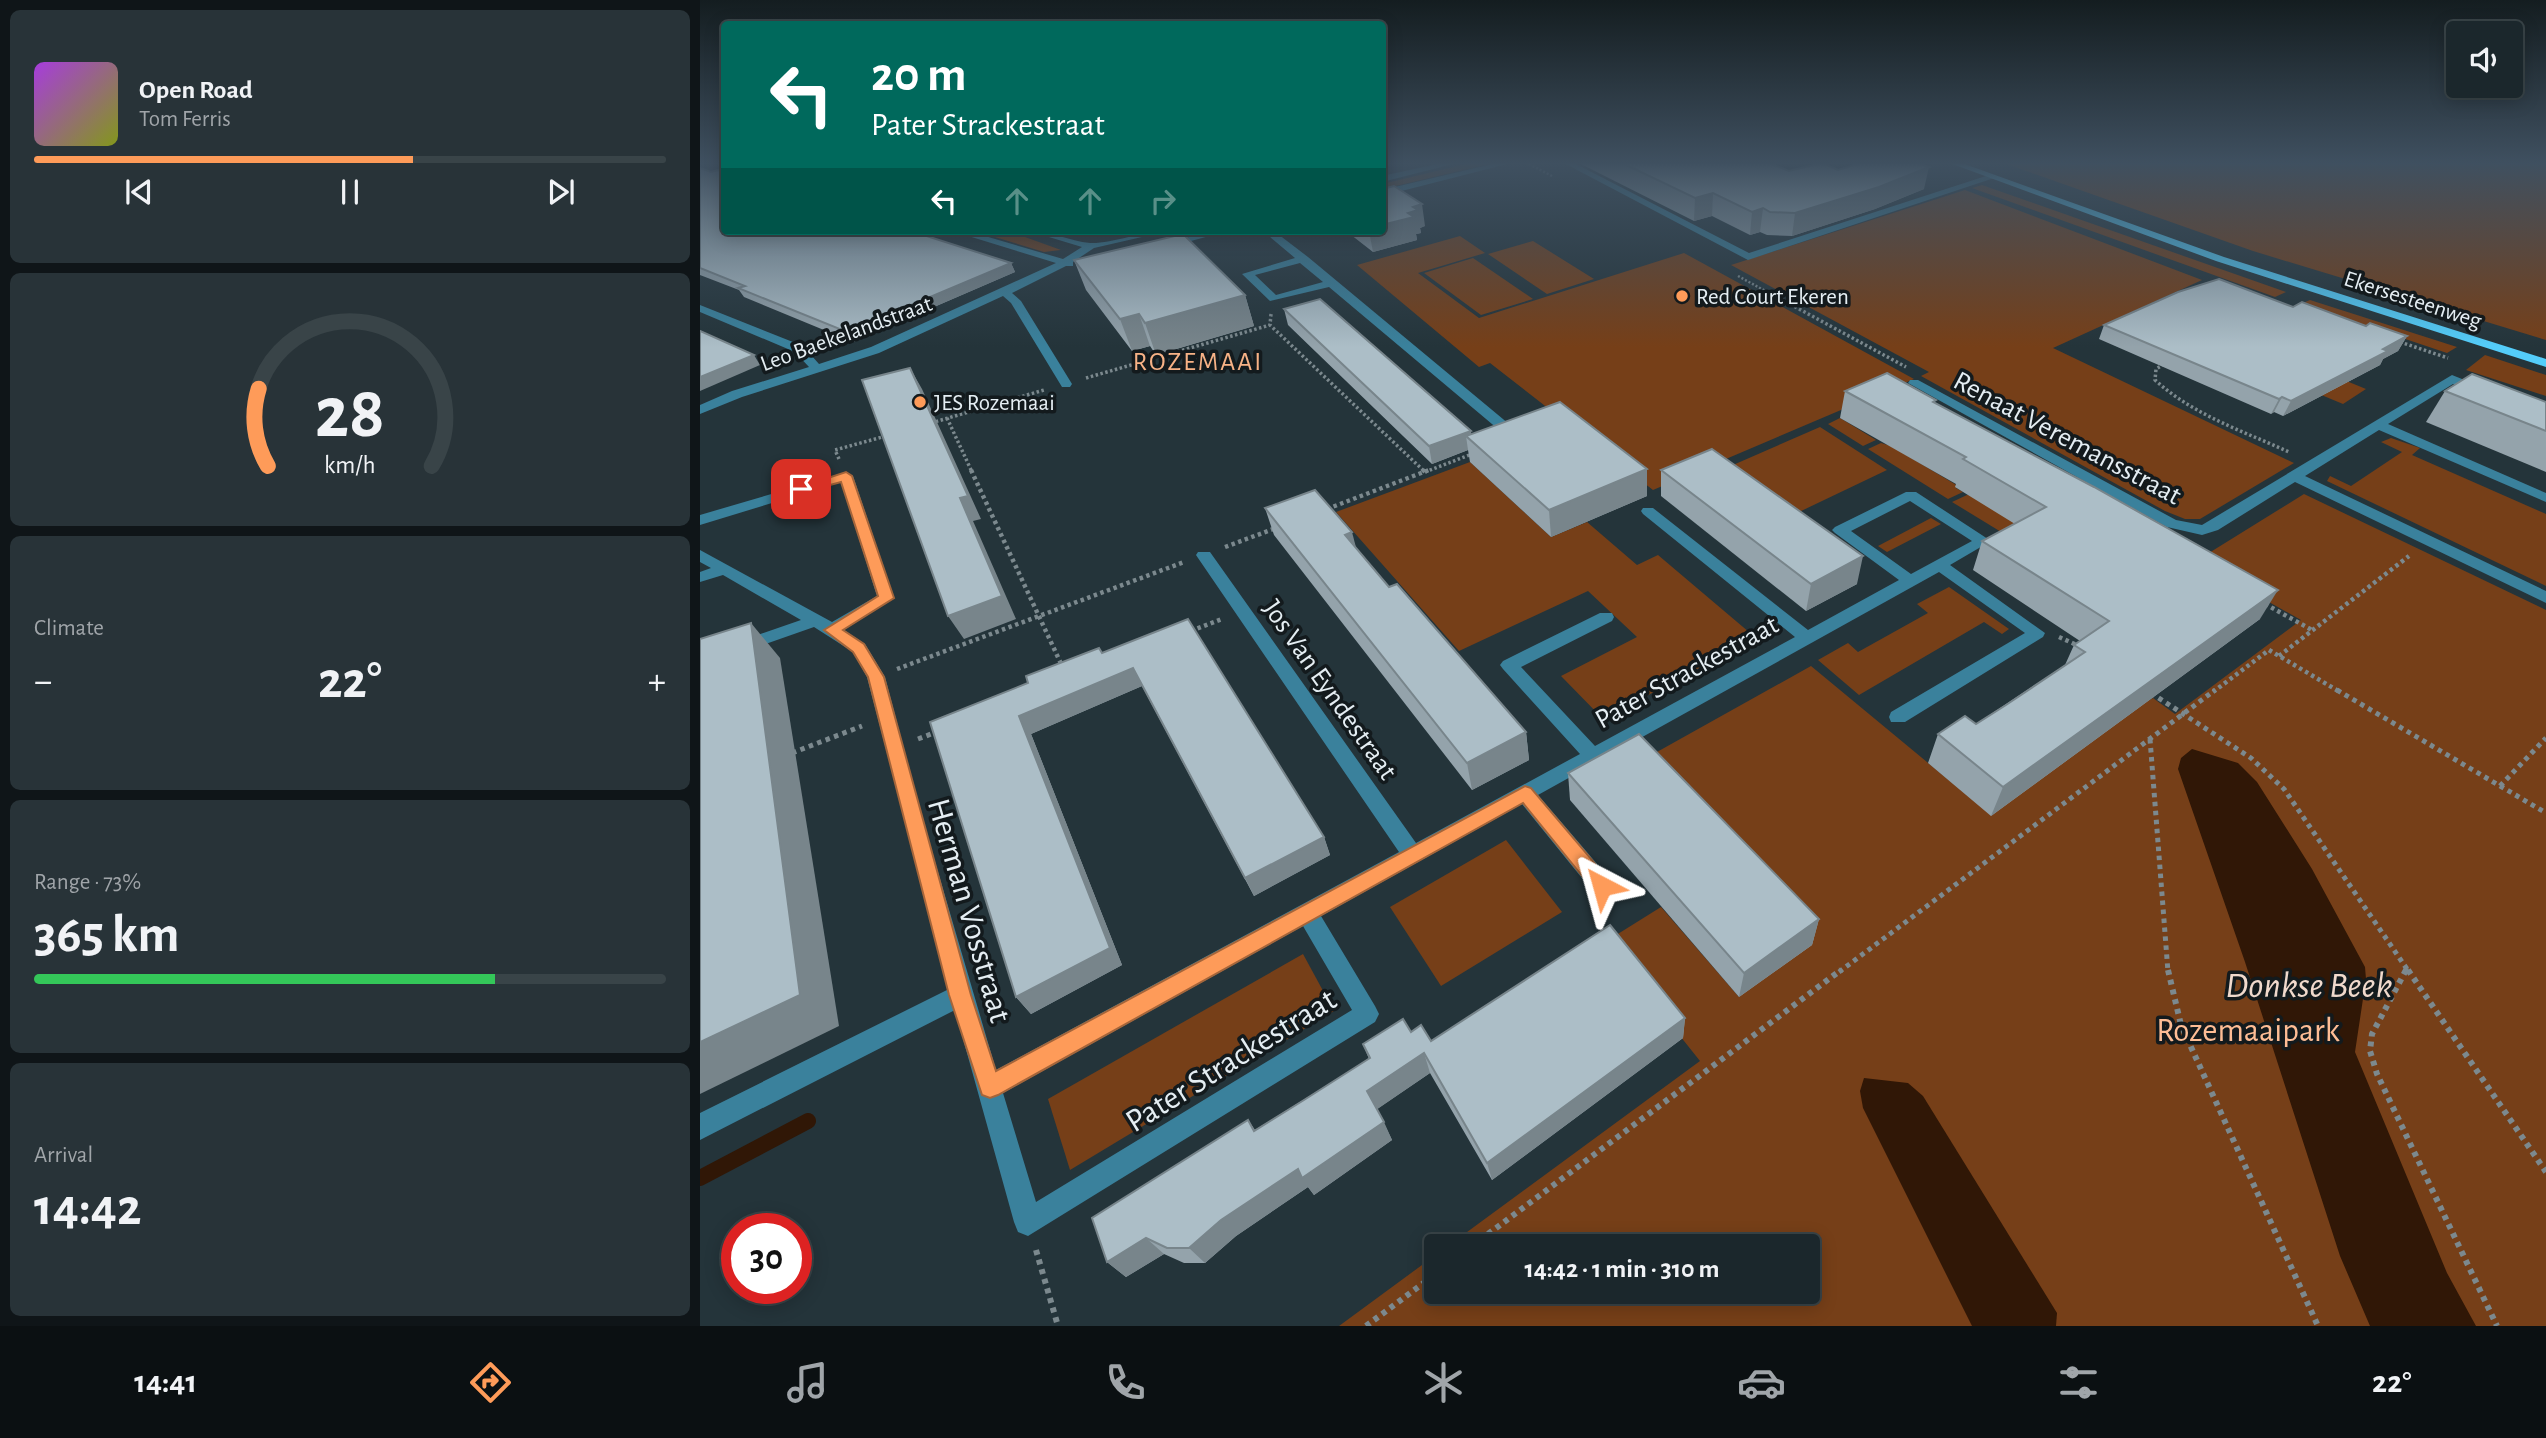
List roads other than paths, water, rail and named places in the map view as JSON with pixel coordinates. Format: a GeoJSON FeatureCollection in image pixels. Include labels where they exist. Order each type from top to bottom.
{"type":"FeatureCollection","features":[{"type":"Feature","properties":{"kind":"main road","name":"Ekersesteenweg"},"geometry":{"type":"LineString","coordinates":[[2122,224],[2220,259],[2546,363]]}},
{"type":"Feature","properties":{"kind":"street"},"geometry":{"type":"LineString","coordinates":[[1685,224],[1748,257],[1850,224]]}},
{"type":"Feature","properties":{"kind":"street"},"geometry":{"type":"LineString","coordinates":[[970,235],[1065,263],[1087,263]]}},
{"type":"Feature","properties":{"kind":"street"},"geometry":{"type":"LineString","coordinates":[[1049,235],[1091,246],[1143,235]]}},
{"type":"Feature","properties":{"kind":"street"},"geometry":{"type":"LineString","coordinates":[[1150,249],[1207,235]]}},
{"type":"Feature","properties":{"kind":"street"},"geometry":{"type":"LineString","coordinates":[[1273,235],[1516,437]]}},
{"type":"Feature","properties":{"kind":"street","name":"Leo Baekelandstraat"},"geometry":{"type":"LineString","coordinates":[[700,410],[737,394],[875,350],[1006,293],[1065,263],[1091,246]]}},
{"type":"Feature","properties":{"kind":"street"},"geometry":{"type":"LineString","coordinates":[[1304,259],[1247,274],[1274,299],[1333,283]]}},
{"type":"Feature","properties":{"kind":"street"},"geometry":{"type":"LineString","coordinates":[[1006,293],[1015,301],[1066,384]]}},
{"type":"Feature","properties":{"kind":"street"},"geometry":{"type":"LineString","coordinates":[[700,307],[799,349],[818,370]]}},
{"type":"Feature","properties":{"kind":"street","name":"Renaat Veremansstraat"},"geometry":{"type":"LineString","coordinates":[[1914,383],[2172,524],[2186,529],[2202,530],[2213,527],[2452,379],[2499,396]]}},
{"type":"Feature","properties":{"kind":"street"},"geometry":{"type":"LineString","coordinates":[[2379,425],[2546,498]]}},
{"type":"Feature","properties":{"kind":"street"},"geometry":{"type":"LineString","coordinates":[[700,520],[846,476],[886,598],[823,625],[700,661]]}},
{"type":"Feature","properties":{"kind":"street"},"geometry":{"type":"LineString","coordinates":[[2295,477],[2546,598]]}},
{"type":"Feature","properties":{"kind":"street","name":"Pater Strackestraat"},"geometry":{"type":"LineString","coordinates":[[990,1087],[1413,855],[1911,581],[1983,541],[1911,495],[1840,530],[1911,581]]}},
{"type":"Feature","properties":{"kind":"street","name":"Pater Strackestraat"},"geometry":{"type":"LineString","coordinates":[[1648,512],[1807,638]]}},
{"type":"Feature","properties":{"kind":"street","name":"Herman Vosstraat"},"geometry":{"type":"LineString","coordinates":[[700,555],[859,648],[876,677],[960,995],[990,1087],[1028,1222]]}},
{"type":"Feature","properties":{"kind":"street","name":"Jos Van Eyndestraat"},"geometry":{"type":"LineString","coordinates":[[1204,555],[1413,855]]}},
{"type":"Feature","properties":{"kind":"street"},"geometry":{"type":"LineString","coordinates":[[1898,717],[2037,634],[1939,565]]}},
{"type":"Feature","properties":{"kind":"street"},"geometry":{"type":"LineString","coordinates":[[700,578],[726,569]]}},
{"type":"Feature","properties":{"kind":"street","name":"Pater Strackestraat"},"geometry":{"type":"LineString","coordinates":[[1593,756],[1509,665],[1606,617]]}},
{"type":"Feature","properties":{"kind":"street"},"geometry":{"type":"LineString","coordinates":[[1525,793],[1602,886]]}},
{"type":"Feature","properties":{"kind":"street","name":"Pater Strackestraat"},"geometry":{"type":"LineString","coordinates":[[1028,1222],[1367,1014],[1307,913]]}},
{"type":"Feature","properties":{"kind":"street"},"geometry":{"type":"LineString","coordinates":[[700,1127],[960,995]]}},
{"type":"Feature","properties":{"kind":"water","name":"Donkse Beek"},"geometry":{"type":"Polygon","coordinates":[[[2192,749],[2238,763],[2257,782],[2312,869],[2365,967],[2366,979],[2355,1052],[2447,1273],[2476,1326],[2370,1326],[2340,1256],[2245,962],[2178,769],[2181,758],[2192,749]]]}},
{"type":"Feature","properties":{"kind":"water"},"geometry":{"type":"Polygon","coordinates":[[[1864,1078],[1908,1083],[1923,1096],[2057,1313],[2056,1326],[1972,1326],[1863,1108],[1860,1091],[1864,1078]]]}},
{"type":"Feature","properties":{"kind":"waterway"},"geometry":{"type":"LineString","coordinates":[[700,1178],[808,1121]]}},
{"type":"Feature","properties":{"kind":"place","name":"Red Court Ekeren"},"geometry":{"type":"Point","coordinates":[1682,296]}},
{"type":"Feature","properties":{"kind":"place","name":"JES Rozemaai"},"geometry":{"type":"Point","coordinates":[920,402]}},
{"type":"Feature","properties":{"kind":"district","name":"ROZEMAAI"},"geometry":{"type":"Point","coordinates":[1198,361]}},
{"type":"Feature","properties":{"kind":"park label","name":"Rozemaaipark"},"geometry":{"type":"Point","coordinates":[2248,1029]}}]}
